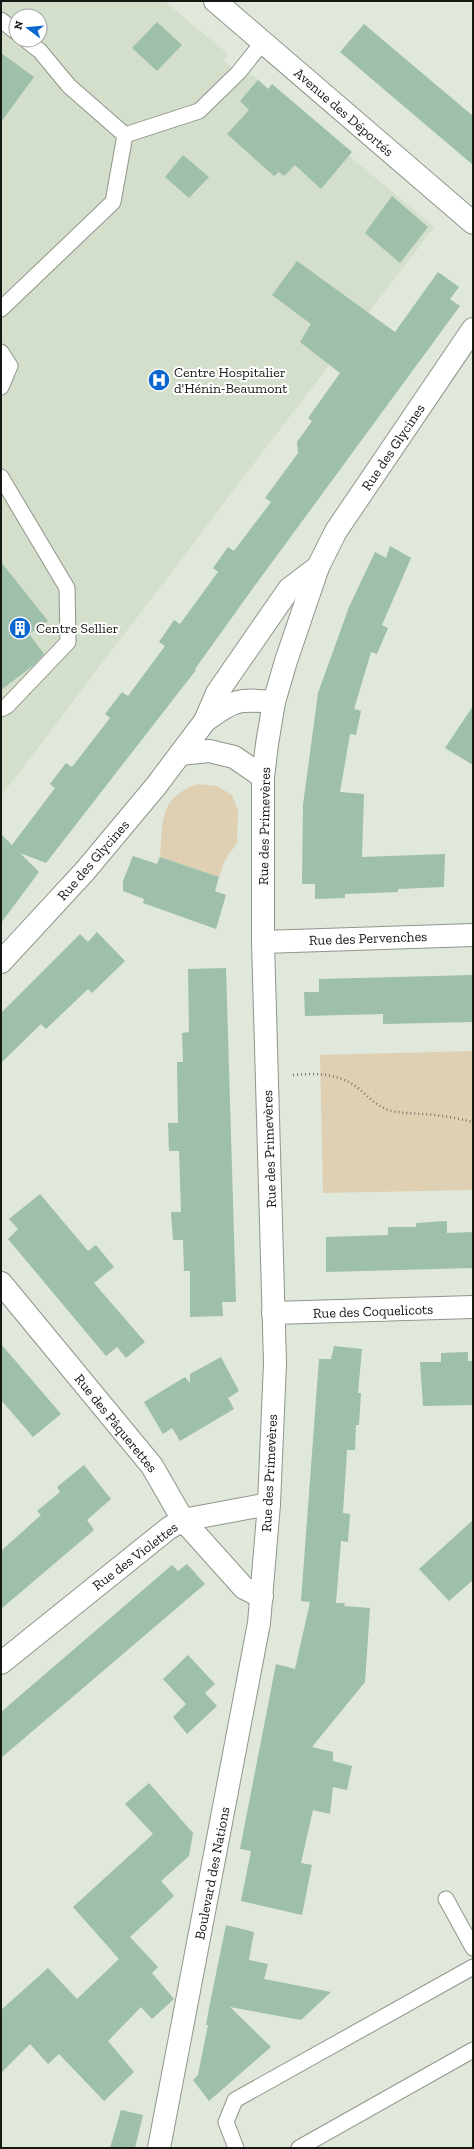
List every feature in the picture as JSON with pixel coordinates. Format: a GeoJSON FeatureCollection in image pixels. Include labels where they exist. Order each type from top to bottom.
{"type":"FeatureCollection","features":[{"type":"Feature","properties":{"kind":"street","name":"Avenue des Déportés"},"geometry":{"type":"LineString","coordinates":[[215,1],[473,223]]}},
{"type":"Feature","properties":{"kind":"street","name":"Rue des Glycines"},"geometry":{"type":"LineString","coordinates":[[205,721],[226,705],[244,699],[274,702],[300,615],[318,567],[336,531],[473,329]]}},
{"type":"Feature","properties":{"kind":"street","name":"Rue des Glycines"},"geometry":{"type":"LineString","coordinates":[[1,962],[85,871],[180,754],[205,721],[217,693],[289,589],[318,567]]}},
{"type":"Feature","properties":{"kind":"street","name":"Rue des Primevères"},"geometry":{"type":"LineString","coordinates":[[262,1597],[269,1504],[275,1363],[263,942],[263,777],[274,702]]}},
{"type":"Feature","properties":{"kind":"street"},"geometry":{"type":"LineString","coordinates":[[180,754],[209,751],[234,757],[263,777]]}},
{"type":"Feature","properties":{"kind":"street","name":"Rue des Pervenches"},"geometry":{"type":"LineString","coordinates":[[263,942],[473,935]]}},
{"type":"Feature","properties":{"kind":"street","name":"Rue des Pâquerettes"},"geometry":{"type":"LineString","coordinates":[[1,1283],[152,1466],[183,1520]]}},
{"type":"Feature","properties":{"kind":"street","name":"Rue des Coquelicots"},"geometry":{"type":"LineString","coordinates":[[273,1314],[473,1307]]}},
{"type":"Feature","properties":{"kind":"street"},"geometry":{"type":"LineString","coordinates":[[183,1520],[269,1504]]}},
{"type":"Feature","properties":{"kind":"street","name":"Rue des Violettes"},"geometry":{"type":"LineString","coordinates":[[1,1663],[154,1538],[183,1520],[244,1588],[262,1597]]}},
{"type":"Feature","properties":{"kind":"street","name":"Boulevard des Nations"},"geometry":{"type":"LineString","coordinates":[[159,2148],[259,1623],[262,1597]]}},
{"type":"Feature","properties":{"kind":"lane"},"geometry":{"type":"LineString","coordinates":[[125,135],[199,111],[238,73],[262,42]]}},
{"type":"Feature","properties":{"kind":"lane"},"geometry":{"type":"LineString","coordinates":[[36,48],[68,86],[125,135]]}},
{"type":"Feature","properties":{"kind":"lane"},"geometry":{"type":"LineString","coordinates":[[1,309],[113,202],[125,135]]}},
{"type":"Feature","properties":{"kind":"lane"},"geometry":{"type":"LineString","coordinates":[[1,352],[10,366],[1,387]]}},
{"type":"Feature","properties":{"kind":"lane"},"geometry":{"type":"LineString","coordinates":[[1,477],[67,588],[68,642],[7,706],[1,709]]}},
{"type":"Feature","properties":{"kind":"lane"},"geometry":{"type":"LineString","coordinates":[[446,1899],[473,1948]]}},
{"type":"Feature","properties":{"kind":"lane"},"geometry":{"type":"LineString","coordinates":[[236,2148],[226,2122],[235,2100],[473,1967]]}},
{"type":"Feature","properties":{"kind":"lane"},"geometry":{"type":"LineString","coordinates":[[299,2148],[473,2050]]}},
{"type":"Feature","properties":{"kind":"path"},"geometry":{"type":"LineString","coordinates":[[267,1077],[315,1073],[332,1076],[358,1088],[371,1101],[387,1109],[404,1113],[456,1118],[473,1122]]}},
{"type":"Feature","properties":{"kind":"shaded area","name":"Centre Hospitalier d'Hénin-Beaumont"},"geometry":{"type":"Polygon","coordinates":[[[1,1],[164,1],[227,53],[224,61],[243,77],[250,73],[434,227],[1,796],[1,1]]]}},
{"type":"Feature","properties":{"kind":"shaded area"},"geometry":{"type":"Polygon","coordinates":[[[198,784],[217,786],[232,795],[238,810],[237,843],[225,860],[219,877],[160,857],[163,822],[169,804],[185,789],[198,784]]]}},
{"type":"Feature","properties":{"kind":"shaded area"},"geometry":{"type":"Polygon","coordinates":[[[473,1051],[473,1190],[323,1193],[320,1055],[473,1051]]]}},
{"type":"Feature","properties":{"kind":"building"},"geometry":{"type":"Polygon","coordinates":[[[157,22],[182,45],[157,71],[132,48],[157,22]]]}},
{"type":"Feature","properties":{"kind":"building"},"geometry":{"type":"Polygon","coordinates":[[[364,24],[473,116],[473,165],[340,52],[364,24]]]}},
{"type":"Feature","properties":{"kind":"building"},"geometry":{"type":"Polygon","coordinates":[[[1,53],[34,77],[1,122],[1,53]]]}},
{"type":"Feature","properties":{"kind":"building"},"geometry":{"type":"Polygon","coordinates":[[[258,80],[268,89],[272,84],[352,152],[321,189],[295,165],[284,176],[279,172],[274,176],[227,134],[249,110],[240,101],[258,80]]]}},
{"type":"Feature","properties":{"kind":"building"},"geometry":{"type":"Polygon","coordinates":[[[183,155],[209,177],[189,198],[165,177],[183,155]]]}},
{"type":"Feature","properties":{"kind":"building"},"geometry":{"type":"Polygon","coordinates":[[[392,196],[428,227],[400,263],[365,233],[392,196]]]}},
{"type":"Feature","properties":{"kind":"building"},"geometry":{"type":"Polygon","coordinates":[[[297,261],[395,332],[438,272],[459,287],[450,299],[460,306],[248,595],[195,669],[196,670],[46,863],[20,853],[39,872],[1,923],[1,834],[12,845],[55,788],[50,784],[66,763],[72,767],[110,718],[105,714],[122,692],[128,696],[165,646],[159,642],[174,620],[180,624],[218,572],[213,568],[228,547],[234,551],[271,502],[265,498],[298,453],[297,442],[312,421],[308,418],[340,373],[300,342],[311,324],[272,295],[297,261]]]}},
{"type":"Feature","properties":{"kind":"building"},"geometry":{"type":"Polygon","coordinates":[[[390,546],[411,558],[382,625],[388,628],[377,654],[371,652],[354,709],[361,711],[356,735],[350,734],[340,792],[364,794],[362,857],[445,854],[444,887],[398,889],[398,892],[345,894],[345,898],[315,899],[315,884],[302,884],[303,805],[318,693],[349,607],[375,552],[386,558],[390,546]]]}},
{"type":"Feature","properties":{"kind":"building","name":"Centre Sellier"},"geometry":{"type":"Polygon","coordinates":[[[1,562],[48,621],[29,634],[44,654],[35,664],[1,690],[1,562]]]}},
{"type":"Feature","properties":{"kind":"building"},"geometry":{"type":"Polygon","coordinates":[[[473,706],[473,765],[445,748],[473,706]]]}},
{"type":"Feature","properties":{"kind":"building"},"geometry":{"type":"Polygon","coordinates":[[[133,856],[157,864],[160,857],[219,877],[215,891],[226,895],[216,929],[143,903],[144,899],[123,891],[123,881],[133,856]]]}},
{"type":"Feature","properties":{"kind":"building"},"geometry":{"type":"Polygon","coordinates":[[[97,932],[125,961],[92,993],[88,989],[46,1029],[41,1024],[1,1063],[1,1013],[80,934],[88,942],[97,932]]]}},
{"type":"Feature","properties":{"kind":"building"},"geometry":{"type":"Polygon","coordinates":[[[226,968],[236,1302],[222,1302],[223,1316],[190,1317],[190,1271],[184,1271],[183,1240],[173,1240],[171,1212],[181,1212],[179,1151],[169,1151],[168,1123],[178,1123],[177,1062],[183,1062],[182,1033],[189,1032],[188,969],[226,968]]]}},
{"type":"Feature","properties":{"kind":"building"},"geometry":{"type":"Polygon","coordinates":[[[473,975],[473,1022],[383,1024],[383,1014],[305,1016],[304,992],[319,992],[319,979],[473,975]]]}},
{"type":"Feature","properties":{"kind":"building"},"geometry":{"type":"Polygon","coordinates":[[[40,1194],[88,1251],[96,1245],[114,1267],[94,1283],[145,1342],[126,1358],[117,1347],[106,1356],[8,1239],[18,1229],[9,1219],[40,1194]]]}},
{"type":"Feature","properties":{"kind":"building"},"geometry":{"type":"Polygon","coordinates":[[[447,1221],[447,1233],[473,1232],[473,1268],[326,1272],[326,1237],[388,1235],[388,1227],[416,1227],[416,1223],[447,1221]]]}},
{"type":"Feature","properties":{"kind":"building"},"geometry":{"type":"Polygon","coordinates":[[[1,1344],[61,1414],[33,1437],[1,1400],[1,1344]]]}},
{"type":"Feature","properties":{"kind":"building"},"geometry":{"type":"Polygon","coordinates":[[[334,1346],[362,1349],[358,1393],[361,1393],[359,1425],[356,1425],[355,1450],[347,1450],[343,1513],[350,1514],[348,1542],[341,1541],[336,1603],[345,1603],[344,1606],[370,1608],[365,1682],[312,1747],[333,1752],[333,1761],[352,1766],[347,1790],[333,1787],[330,1814],[313,1810],[301,1863],[312,1865],[302,1915],[241,1901],[251,1851],[240,1849],[276,1664],[295,1669],[310,1602],[301,1601],[319,1359],[331,1359],[334,1346]]]}},
{"type":"Feature","properties":{"kind":"building"},"geometry":{"type":"Polygon","coordinates":[[[468,1352],[468,1361],[473,1361],[473,1405],[423,1406],[420,1362],[441,1362],[441,1353],[468,1352]]]}},
{"type":"Feature","properties":{"kind":"building"},"geometry":{"type":"Polygon","coordinates":[[[221,1357],[239,1391],[228,1398],[234,1409],[180,1441],[172,1428],[163,1434],[144,1402],[185,1377],[190,1383],[190,1374],[221,1357]]]}},
{"type":"Feature","properties":{"kind":"building"},"geometry":{"type":"Polygon","coordinates":[[[84,1465],[111,1499],[87,1520],[94,1530],[1,1609],[1,1551],[41,1515],[37,1511],[60,1492],[57,1487],[84,1465]]]}},
{"type":"Feature","properties":{"kind":"building"},"geometry":{"type":"Polygon","coordinates":[[[473,1520],[473,1580],[449,1601],[419,1569],[473,1520]]]}},
{"type":"Feature","properties":{"kind":"building"},"geometry":{"type":"Polygon","coordinates":[[[187,1564],[205,1584],[1,1758],[1,1712],[172,1565],[178,1571],[187,1564]]]}},
{"type":"Feature","properties":{"kind":"building"},"geometry":{"type":"Polygon","coordinates":[[[188,1655],[215,1684],[205,1693],[217,1706],[187,1734],[173,1717],[186,1704],[163,1679],[188,1655]]]}},
{"type":"Feature","properties":{"kind":"building"},"geometry":{"type":"Polygon","coordinates":[[[149,1783],[193,1833],[189,1856],[161,1881],[174,1896],[130,1937],[158,1967],[152,1973],[174,1999],[152,2019],[141,2007],[108,2041],[134,2072],[104,2101],[59,2054],[48,2064],[30,2044],[1,2073],[1,2010],[48,1968],[77,1999],[119,1959],[73,1907],[153,1834],[125,1804],[149,1783]]]}},
{"type":"Feature","properties":{"kind":"building"},"geometry":{"type":"Polygon","coordinates":[[[226,1925],[254,1932],[249,1960],[268,1964],[264,1979],[331,1992],[301,2020],[230,2007],[271,2047],[209,2101],[193,2080],[198,2075],[208,2025],[206,2025],[210,2003],[226,1925]]]}},
{"type":"Feature","properties":{"kind":"building"},"geometry":{"type":"Polygon","coordinates":[[[121,2110],[143,2115],[135,2148],[110,2148],[121,2110]]]}},
{"type":"Feature","properties":{"kind":"place","name":"Centre Hospitalier d'Hénin-Beaumont"},"geometry":{"type":"Point","coordinates":[159,380]}},
{"type":"Feature","properties":{"kind":"place","name":"Centre Sellier"},"geometry":{"type":"Point","coordinates":[20,628]}}]}
